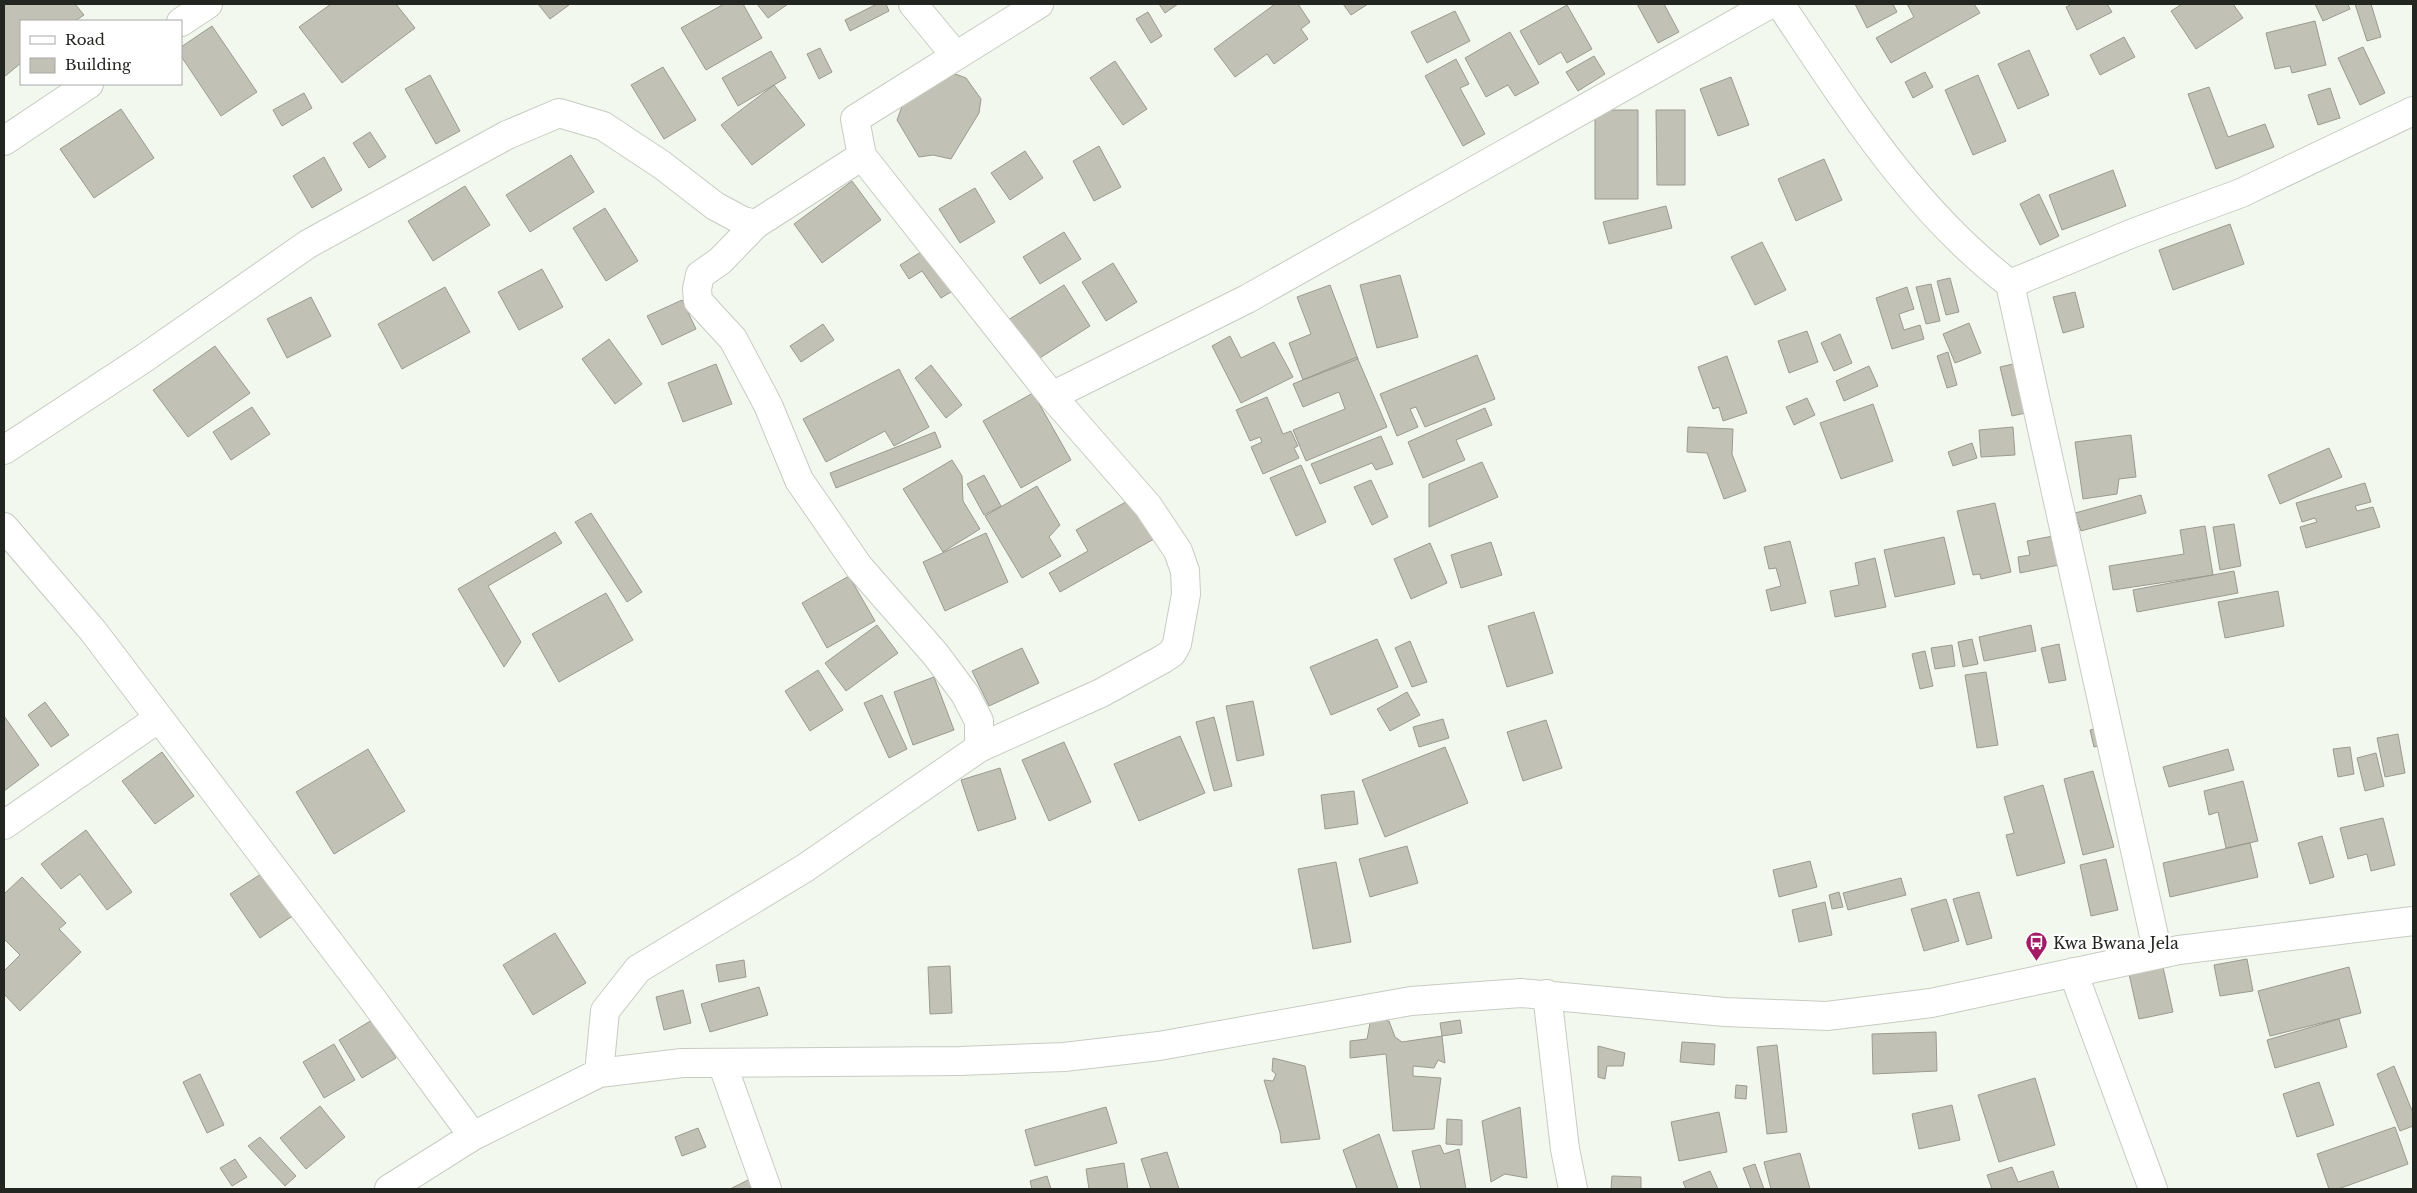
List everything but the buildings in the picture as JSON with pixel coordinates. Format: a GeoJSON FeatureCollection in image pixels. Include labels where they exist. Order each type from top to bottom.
{"type":"FeatureCollection","features":[{"type":"Feature","properties":{"kind":"street"},"geometry":{"type":"LineString","coordinates":[[182,21],[208,4]]}},
{"type":"Feature","properties":{"kind":"street"},"geometry":{"type":"LineString","coordinates":[[913,4],[956,56]]}},
{"type":"Feature","properties":{"kind":"street"},"geometry":{"type":"LineString","coordinates":[[599,1073],[605,1011],[638,969],[805,868],[979,748],[1101,693],[1163,660],[1172,653],[1177,644],[1186,594],[1186,570],[1178,551],[1148,506],[1052,396],[862,156],[855,119],[1039,4]]}},
{"type":"Feature","properties":{"kind":"street"},"geometry":{"type":"LineString","coordinates":[[1052,396],[1247,300],[1770,4]]}},
{"type":"Feature","properties":{"kind":"street"},"geometry":{"type":"LineString","coordinates":[[1780,4],[1868,135],[1905,183],[1962,245],[2010,284],[2158,954]]}},
{"type":"Feature","properties":{"kind":"street"},"geometry":{"type":"LineString","coordinates":[[4,141],[88,85]]}},
{"type":"Feature","properties":{"kind":"street"},"geometry":{"type":"LineString","coordinates":[[2010,284],[2133,233],[2241,193],[2413,111]]}},
{"type":"Feature","properties":{"kind":"street"},"geometry":{"type":"LineString","coordinates":[[4,450],[143,359],[308,244],[507,135],[558,114],[603,126],[662,165],[715,206],[743,221],[756,224]]}},
{"type":"Feature","properties":{"kind":"street"},"geometry":{"type":"LineString","coordinates":[[862,156],[756,224],[720,261],[700,275],[697,289],[698,301],[733,339],[768,405],[798,480],[836,536],[859,567],[936,655],[965,694],[979,721],[979,748]]}},
{"type":"Feature","properties":{"kind":"street"},"geometry":{"type":"LineString","coordinates":[[4,527],[92,631],[370,996],[473,1136]]}},
{"type":"Feature","properties":{"kind":"street"},"geometry":{"type":"LineString","coordinates":[[4,825],[159,718]]}},
{"type":"Feature","properties":{"kind":"street"},"geometry":{"type":"LineString","coordinates":[[389,1189],[473,1136],[599,1073],[682,1063],[960,1061],[1064,1057],[1159,1046],[1411,1001],[1521,992],[1725,1012],[1827,1016],[1931,1003],[2158,954],[2413,921]]}},
{"type":"Feature","properties":{"kind":"street"},"geometry":{"type":"LineString","coordinates":[[2074,972],[2153,1189]]}},
{"type":"Feature","properties":{"kind":"street"},"geometry":{"type":"LineString","coordinates":[[1547,994],[1559,1110],[1573,1189]]}},
{"type":"Feature","properties":{"kind":"street"},"geometry":{"type":"LineString","coordinates":[[722,1063],[767,1189]]}},
{"type":"Feature","properties":{"kind":"place","name":"Kwa Bwana Jela"},"geometry":{"type":"Point","coordinates":[2037,962]}}]}
